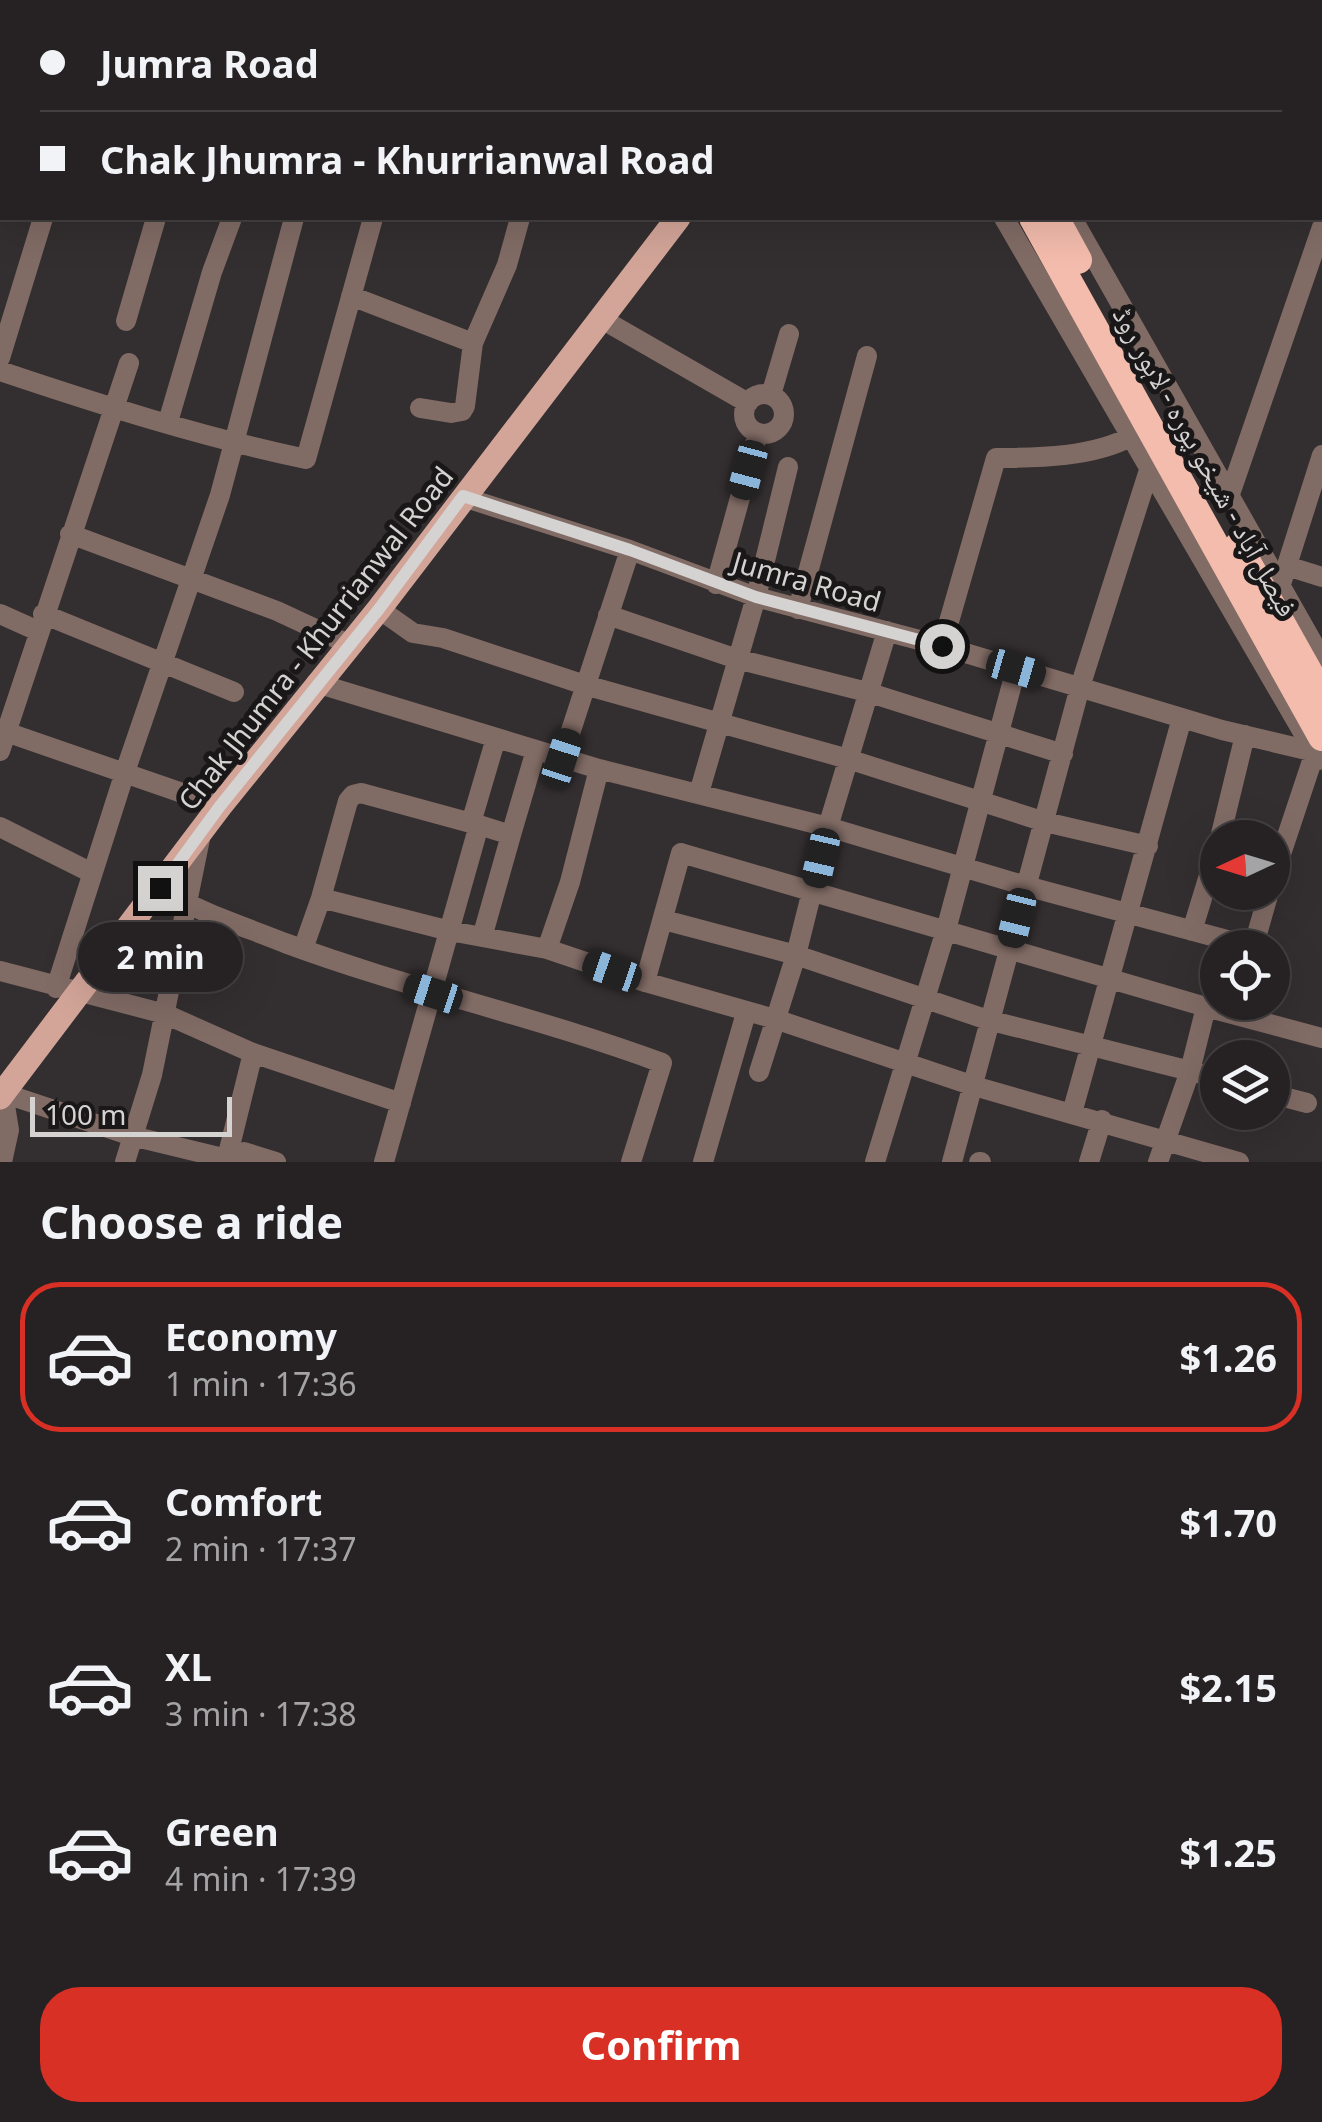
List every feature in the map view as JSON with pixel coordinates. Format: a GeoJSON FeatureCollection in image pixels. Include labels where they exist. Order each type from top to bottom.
{"type":"FeatureCollection","features":[{"type":"Feature","properties":{"kind":"highway","name":"فیصل آباد - شیخو پورہ - لاہور روڈ"},"geometry":{"type":"LineString","coordinates":[[1033,220],[1320,752]]}},
{"type":"Feature","properties":{"kind":"highway","name":"فیصل آباد - شیخو پورہ - لاہور روڈ"},"geometry":{"type":"LineString","coordinates":[[1066,225],[1322,696]]}},
{"type":"Feature","properties":{"kind":"main road","name":"Chak Jhumra - Khurrianwal Road"},"geometry":{"type":"LineString","coordinates":[[1,1094],[67,990],[160,888],[676,220]]}},
{"type":"Feature","properties":{"kind":"street"},"geometry":{"type":"LineString","coordinates":[[0,358],[42,220]]}},
{"type":"Feature","properties":{"kind":"street"},"geometry":{"type":"LineString","coordinates":[[126,322],[155,220]]}},
{"type":"Feature","properties":{"kind":"street"},"geometry":{"type":"LineString","coordinates":[[168,422],[231,220]]}},
{"type":"Feature","properties":{"kind":"street"},"geometry":{"type":"LineString","coordinates":[[67,990],[92,873],[193,580],[235,443],[293,220]]}},
{"type":"Feature","properties":{"kind":"street"},"geometry":{"type":"LineString","coordinates":[[0,371],[114,409],[306,459],[372,220]]}},
{"type":"Feature","properties":{"kind":"street"},"geometry":{"type":"LineString","coordinates":[[420,408],[462,412],[473,343],[507,265],[519,220]]}},
{"type":"Feature","properties":{"kind":"street"},"geometry":{"type":"LineString","coordinates":[[1005,220],[1320,752],[1290,833]]}},
{"type":"Feature","properties":{"kind":"street"},"geometry":{"type":"LineString","coordinates":[[1066,225],[1230,494],[1284,575],[1322,659]]}},
{"type":"Feature","properties":{"kind":"street"},"geometry":{"type":"LineString","coordinates":[[1230,494],[1322,227]]}},
{"type":"Feature","properties":{"kind":"street"},"geometry":{"type":"LineString","coordinates":[[351,296],[473,343]]}},
{"type":"Feature","properties":{"kind":"street"},"geometry":{"type":"LineString","coordinates":[[600,318],[748,403]]}},
{"type":"Feature","properties":{"kind":"street"},"geometry":{"type":"LineString","coordinates":[[771,395],[790,334]]}},
{"type":"Feature","properties":{"kind":"street"},"geometry":{"type":"LineString","coordinates":[[798,609],[866,356]]}},
{"type":"Feature","properties":{"kind":"street"},"geometry":{"type":"LineString","coordinates":[[129,363],[2,738],[125,772],[220,806]]}},
{"type":"Feature","properties":{"kind":"street"},"geometry":{"type":"LineString","coordinates":[[771,395],[782,405],[783,420],[773,432],[758,433],[744,415],[748,403],[756,396],[771,395]]}},
{"type":"Feature","properties":{"kind":"street"},"geometry":{"type":"LineString","coordinates":[[716,584],[758,433]]}},
{"type":"Feature","properties":{"kind":"street"},"geometry":{"type":"LineString","coordinates":[[942,646],[996,458],[1069,453],[1117,444],[1132,436]]}},
{"type":"Feature","properties":{"kind":"street"},"geometry":{"type":"LineString","coordinates":[[1284,575],[1322,455]]}},
{"type":"Feature","properties":{"kind":"street"},"geometry":{"type":"LineString","coordinates":[[952,1162],[1080,687],[1150,466]]}},
{"type":"Feature","properties":{"kind":"street"},"geometry":{"type":"LineString","coordinates":[[699,792],[756,597],[788,467]]}},
{"type":"Feature","properties":{"kind":"street","name":"Jumra Road"},"geometry":{"type":"LineString","coordinates":[[463,496],[630,550],[756,597],[942,646],[1245,736],[1320,752]]}},
{"type":"Feature","properties":{"kind":"street"},"geometry":{"type":"LineString","coordinates":[[70,534],[277,611],[348,644]]}},
{"type":"Feature","properties":{"kind":"street"},"geometry":{"type":"LineString","coordinates":[[562,758],[630,550]]}},
{"type":"Feature","properties":{"kind":"street"},"geometry":{"type":"LineString","coordinates":[[1284,575],[1322,577]]}},
{"type":"Feature","properties":{"kind":"street"},"geometry":{"type":"LineString","coordinates":[[379,609],[414,633],[442,638],[585,685],[848,759],[1045,822],[1148,846]]}},
{"type":"Feature","properties":{"kind":"street"},"geometry":{"type":"LineString","coordinates":[[0,614],[41,623],[234,692]]}},
{"type":"Feature","properties":{"kind":"street"},"geometry":{"type":"LineString","coordinates":[[608,615],[737,660],[867,692],[1063,754]]}},
{"type":"Feature","properties":{"kind":"street"},"geometry":{"type":"LineString","coordinates":[[759,1072],[887,631]]}},
{"type":"Feature","properties":{"kind":"street"},"geometry":{"type":"LineString","coordinates":[[874,1162],[946,930],[1016,669]]}},
{"type":"Feature","properties":{"kind":"street"},"geometry":{"type":"LineString","coordinates":[[316,683],[600,769],[828,827],[1200,933]]}},
{"type":"Feature","properties":{"kind":"street"},"geometry":{"type":"LineString","coordinates":[[1072,1112],[1182,718]]}},
{"type":"Feature","properties":{"kind":"street"},"geometry":{"type":"LineString","coordinates":[[1224,820],[1245,736]]}},
{"type":"Feature","properties":{"kind":"street"},"geometry":{"type":"LineString","coordinates":[[384,1162],[450,930],[496,738]]}},
{"type":"Feature","properties":{"kind":"street"},"geometry":{"type":"LineString","coordinates":[[483,934],[536,750]]}},
{"type":"Feature","properties":{"kind":"street"},"geometry":{"type":"LineString","coordinates":[[547,949],[570,882],[600,769]]}},
{"type":"Feature","properties":{"kind":"street"},"geometry":{"type":"LineString","coordinates":[[303,949],[353,794],[362,793],[511,834]]}},
{"type":"Feature","properties":{"kind":"street"},"geometry":{"type":"LineString","coordinates":[[0,827],[92,873]]}},
{"type":"Feature","properties":{"kind":"street"},"geometry":{"type":"LineString","coordinates":[[125,1162],[152,1075],[202,834]]}},
{"type":"Feature","properties":{"kind":"street"},"geometry":{"type":"LineString","coordinates":[[645,982],[681,853],[1200,1006]]}},
{"type":"Feature","properties":{"kind":"street"},"geometry":{"type":"LineString","coordinates":[[160,888],[187,906],[303,949],[433,993],[606,1042],[662,1063],[632,1162]]}},
{"type":"Feature","properties":{"kind":"street"},"geometry":{"type":"LineString","coordinates":[[322,898],[547,949],[775,1019],[974,1086],[1239,1162]]}},
{"type":"Feature","properties":{"kind":"street"},"geometry":{"type":"LineString","coordinates":[[1192,931],[1200,905]]}},
{"type":"Feature","properties":{"kind":"street"},"geometry":{"type":"LineString","coordinates":[[664,920],[796,955],[988,1020],[1200,1074]]}},
{"type":"Feature","properties":{"kind":"street"},"geometry":{"type":"LineString","coordinates":[[0,971],[165,1014],[253,1053],[401,1103]]}},
{"type":"Feature","properties":{"kind":"street"},"geometry":{"type":"LineString","coordinates":[[702,1162],[746,1013]]}},
{"type":"Feature","properties":{"kind":"street"},"geometry":{"type":"LineString","coordinates":[[1158,1162],[1190,1071],[1203,1020]]}},
{"type":"Feature","properties":{"kind":"street"},"geometry":{"type":"LineString","coordinates":[[1271,1020],[1322,1038]]}},
{"type":"Feature","properties":{"kind":"street"},"geometry":{"type":"LineString","coordinates":[[226,1160],[253,1053]]}},
{"type":"Feature","properties":{"kind":"street"},"geometry":{"type":"LineString","coordinates":[[1,1094],[132,1136],[226,1160],[244,1152],[276,1162]]}},
{"type":"Feature","properties":{"kind":"street"},"geometry":{"type":"LineString","coordinates":[[1,1094],[9,1130],[2,1162]]}},
{"type":"Feature","properties":{"kind":"street"},"geometry":{"type":"LineString","coordinates":[[1290,1099],[1307,1103]]}},
{"type":"Feature","properties":{"kind":"street"},"geometry":{"type":"LineString","coordinates":[[1090,1162],[1102,1120]]}},
{"type":"Feature","properties":{"kind":"route"},"geometry":{"type":"LineString","coordinates":[[160,888],[463,496],[630,550],[756,597],[942,646]]}}]}
